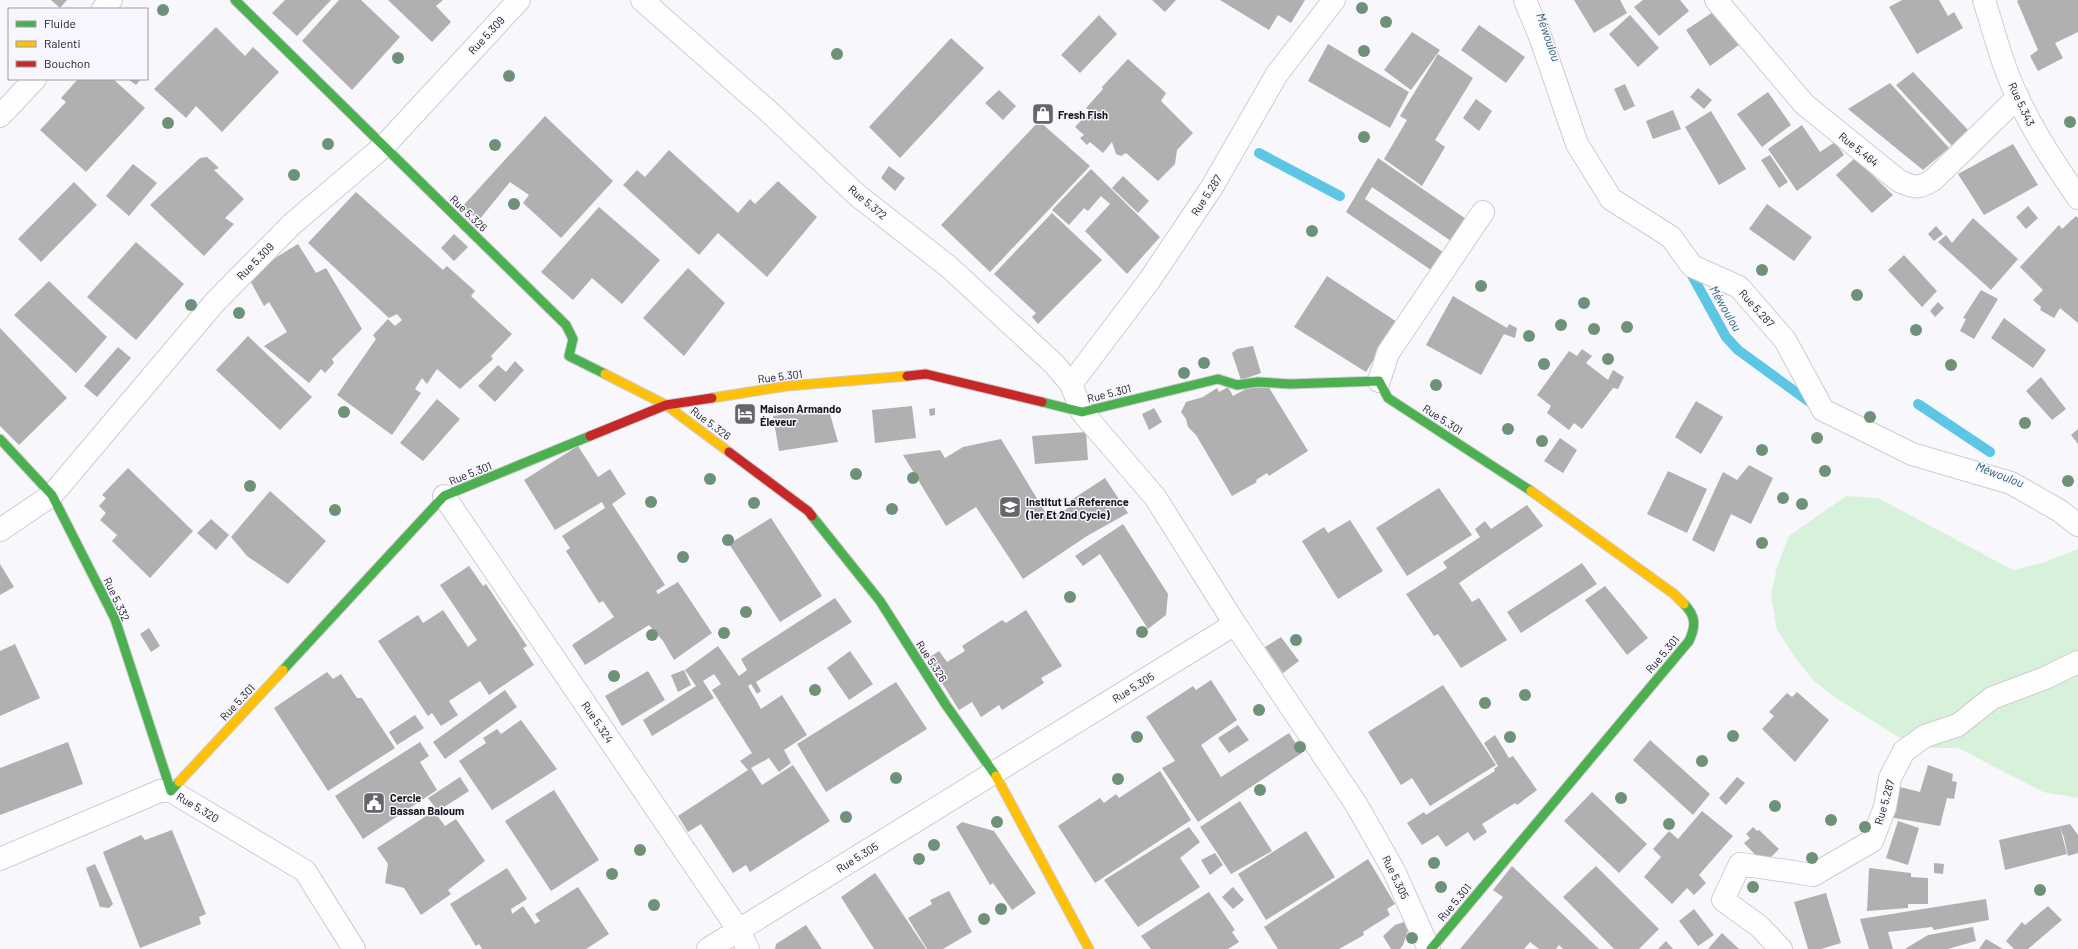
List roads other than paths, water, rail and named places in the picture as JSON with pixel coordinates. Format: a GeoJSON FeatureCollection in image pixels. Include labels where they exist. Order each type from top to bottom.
{"type":"FeatureCollection","features":[{"type":"Feature","properties":{"kind":"street"},"geometry":{"type":"LineString","coordinates":[[104,8],[112,0]]}},
{"type":"Feature","properties":{"kind":"street","name":"Rue 5.326"},"geometry":{"type":"LineString","coordinates":[[235,0],[566,325],[573,339],[569,356],[666,405],[808,511],[880,601],[946,705],[994,772],[1089,949]]}},
{"type":"Feature","properties":{"kind":"street","name":"Rue 5.309"},"geometry":{"type":"LineString","coordinates":[[0,530],[52,495],[215,302],[291,225],[384,146],[519,0]]}},
{"type":"Feature","properties":{"kind":"street","name":"Rue 5.372"},"geometry":{"type":"LineString","coordinates":[[642,0],[767,110],[857,195],[950,268],[1054,364],[1071,384],[1082,412],[1155,497],[1235,624]]}},
{"type":"Feature","properties":{"kind":"street","name":"Rue 5.287"},"geometry":{"type":"LineString","coordinates":[[1071,384],[1153,275],[1212,187],[1277,74],[1334,0]]}},
{"type":"Feature","properties":{"kind":"street","name":"Rue 5.287"},"geometry":{"type":"LineString","coordinates":[[1525,0],[1541,39],[1577,144],[1611,199],[1671,237],[1692,266],[1739,287],[1785,340],[1823,410],[1912,454],[2011,483],[2060,511],[2078,525]]}},
{"type":"Feature","properties":{"kind":"street","name":"Rue 5.464"},"geometry":{"type":"LineString","coordinates":[[1716,0],[1804,104],[1898,181],[1913,187],[1920,188],[1933,180],[2018,97]]}},
{"type":"Feature","properties":{"kind":"street","name":"Rue 5.343"},"geometry":{"type":"LineString","coordinates":[[1984,0],[2005,68],[2018,97],[2038,138],[2078,198]]}},
{"type":"Feature","properties":{"kind":"street"},"geometry":{"type":"LineString","coordinates":[[0,116],[34,80]]}},
{"type":"Feature","properties":{"kind":"street"},"geometry":{"type":"LineString","coordinates":[[1379,381],[1388,353],[1483,212]]}},
{"type":"Feature","properties":{"kind":"street","name":"Rue 5.301"},"geometry":{"type":"LineString","coordinates":[[171,791],[444,496],[666,405],[787,386],[926,374],[1082,412],[1218,379],[1237,385],[1258,382],[1290,384],[1379,381],[1388,398],[1515,480],[1674,594],[1690,611],[1695,628],[1689,641],[1430,949]]}},
{"type":"Feature","properties":{"kind":"street","name":"Rue 5.332"},"geometry":{"type":"LineString","coordinates":[[0,439],[52,495],[115,619],[171,791]]}},
{"type":"Feature","properties":{"kind":"street","name":"Rue 5.324"},"geometry":{"type":"LineString","coordinates":[[444,496],[738,929],[748,949]]}},
{"type":"Feature","properties":{"kind":"street","name":"Rue 5.305"},"geometry":{"type":"LineString","coordinates":[[708,949],[738,929],[1235,624],[1356,804],[1394,871],[1430,949]]}},
{"type":"Feature","properties":{"kind":"street","name":"Rue 5.287"},"geometry":{"type":"LineString","coordinates":[[1781,949],[1759,926],[1723,900],[1740,864],[1813,875],[1872,841],[1885,807],[1890,778],[1904,751],[1925,736],[1958,725],[1992,698],[2045,678],[2078,662]]}},
{"type":"Feature","properties":{"kind":"street","name":"Rue 5.320"},"geometry":{"type":"LineString","coordinates":[[0,859],[160,791],[171,791],[305,871],[354,949]]}},
{"type":"Feature","properties":{"kind":"waterway"},"geometry":{"type":"LineString","coordinates":[[1259,153],[1340,196]]}},
{"type":"Feature","properties":{"kind":"waterway","name":"Méwoulou"},"geometry":{"type":"LineString","coordinates":[[1688,268],[1726,337],[1738,350],[1815,406]]}},
{"type":"Feature","properties":{"kind":"waterway"},"geometry":{"type":"LineString","coordinates":[[1918,404],[1990,452]]}},
{"type":"Feature","properties":{"kind":"place","name":"Fresh Fish"},"geometry":{"type":"Point","coordinates":[1043,114]}},
{"type":"Feature","properties":{"kind":"place","name":"Maison Armando Éleveur"},"geometry":{"type":"Point","coordinates":[745,414]}},
{"type":"Feature","properties":{"kind":"place","name":"Institut La Reference (1er Et 2nd Cycle)"},"geometry":{"type":"Point","coordinates":[1010,507]}},
{"type":"Feature","properties":{"kind":"place","name":"Cercle Bassan Baloum"},"geometry":{"type":"Point","coordinates":[374,803]}}]}
